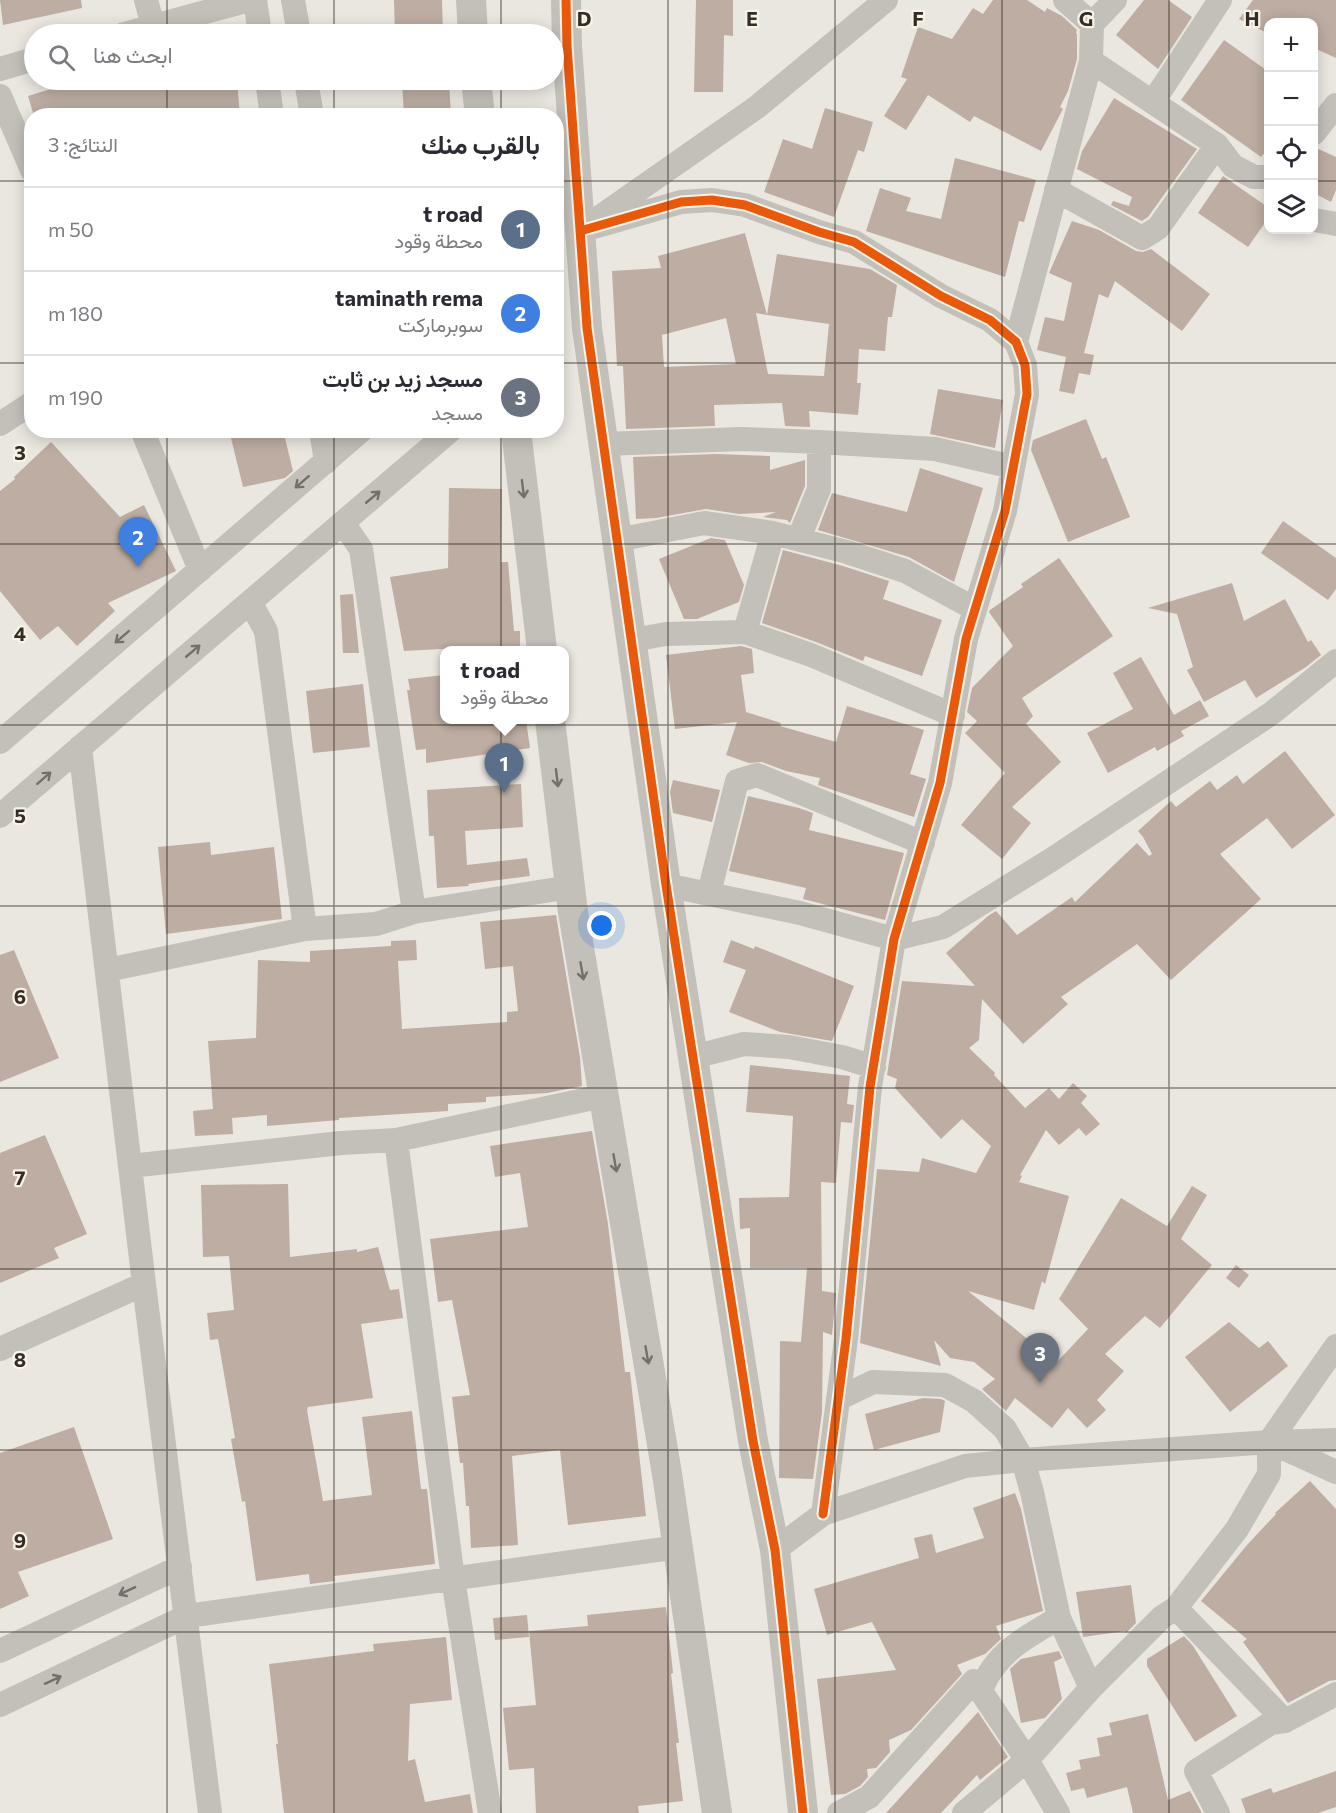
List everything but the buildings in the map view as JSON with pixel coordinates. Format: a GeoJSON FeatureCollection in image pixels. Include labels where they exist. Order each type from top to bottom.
{"type":"FeatureCollection","features":[{"type":"Feature","properties":{"kind":"street"},"geometry":{"type":"LineString","coordinates":[[146,0],[152,24]]}},
{"type":"Feature","properties":{"kind":"street"},"geometry":{"type":"LineString","coordinates":[[160,24],[250,0]]}},
{"type":"Feature","properties":{"kind":"street"},"geometry":{"type":"LineString","coordinates":[[255,0],[259,24]]}},
{"type":"Feature","properties":{"kind":"street"},"geometry":{"type":"LineString","coordinates":[[293,0],[297,24]]}},
{"type":"Feature","properties":{"kind":"street"},"geometry":{"type":"LineString","coordinates":[[471,0],[472,24]]}},
{"type":"Feature","properties":{"kind":"street"},"geometry":{"type":"LineString","coordinates":[[566,0],[567,46],[587,328],[666,885],[753,1441],[775,1550],[803,1813]]}},
{"type":"Feature","properties":{"kind":"street"},"geometry":{"type":"LineString","coordinates":[[580,231],[757,107],[886,0]]}},
{"type":"Feature","properties":{"kind":"street"},"geometry":{"type":"LineString","coordinates":[[1065,0],[1092,24]]}},
{"type":"Feature","properties":{"kind":"street"},"geometry":{"type":"LineString","coordinates":[[1016,342],[1091,62],[1092,24],[1115,0]]}},
{"type":"Feature","properties":{"kind":"street"},"geometry":{"type":"LineString","coordinates":[[1153,102],[1220,0]]}},
{"type":"Feature","properties":{"kind":"street"},"geometry":{"type":"LineString","coordinates":[[0,69],[24,62]]}},
{"type":"Feature","properties":{"kind":"street"},"geometry":{"type":"LineString","coordinates":[[1091,62],[1217,145],[1233,166],[1254,177],[1264,177]]}},
{"type":"Feature","properties":{"kind":"street"},"geometry":{"type":"LineString","coordinates":[[268,90],[271,108]]}},
{"type":"Feature","properties":{"kind":"street"},"geometry":{"type":"LineString","coordinates":[[308,90],[311,108]]}},
{"type":"Feature","properties":{"kind":"street"},"geometry":{"type":"LineString","coordinates":[[477,90],[479,108]]}},
{"type":"Feature","properties":{"kind":"street"},"geometry":{"type":"LineString","coordinates":[[0,96],[24,152]]}},
{"type":"Feature","properties":{"kind":"street"},"geometry":{"type":"LineString","coordinates":[[1318,128],[1336,105]]}},
{"type":"Feature","properties":{"kind":"street"},"geometry":{"type":"LineString","coordinates":[[1056,190],[1142,238],[1158,228],[1217,145]]}},
{"type":"Feature","properties":{"kind":"street"},"geometry":{"type":"LineString","coordinates":[[580,231],[681,202],[712,200],[745,206],[854,242],[941,296],[990,320],[1016,342],[1025,365],[1027,394],[1005,511],[966,639],[940,783],[894,939],[874,1067],[838,1399],[823,1514]]}},
{"type":"Feature","properties":{"kind":"street"},"geometry":{"type":"LineString","coordinates":[[1318,221],[1336,225]]}},
{"type":"Feature","properties":{"kind":"street"},"geometry":{"type":"LineString","coordinates":[[0,424],[24,408]]}},
{"type":"Feature","properties":{"kind":"street"},"geometry":{"type":"LineString","coordinates":[[145,438],[201,570]]}},
{"type":"Feature","properties":{"kind":"street"},"geometry":{"type":"LineString","coordinates":[[322,438],[326,462]]}},
{"type":"Feature","properties":{"kind":"street"},"geometry":{"type":"LineString","coordinates":[[0,742],[354,438]]}},
{"type":"Feature","properties":{"kind":"street"},"geometry":{"type":"LineString","coordinates":[[0,816],[442,438]]}},
{"type":"Feature","properties":{"kind":"street"},"geometry":{"type":"LineString","coordinates":[[517,438],[541,646]]}},
{"type":"Feature","properties":{"kind":"street"},"geometry":{"type":"LineString","coordinates":[[603,444],[742,439],[819,442],[935,450],[1013,467]]}},
{"type":"Feature","properties":{"kind":"street"},"geometry":{"type":"LineString","coordinates":[[799,538],[819,489],[819,442]]}},
{"type":"Feature","properties":{"kind":"street"},"geometry":{"type":"LineString","coordinates":[[343,523],[360,549],[414,912]]}},
{"type":"Feature","properties":{"kind":"street"},"geometry":{"type":"LineString","coordinates":[[617,540],[704,524],[799,538],[905,572],[975,609]]}},
{"type":"Feature","properties":{"kind":"street"},"geometry":{"type":"LineString","coordinates":[[744,632],[773,533]]}},
{"type":"Feature","properties":{"kind":"street"},"geometry":{"type":"LineString","coordinates":[[250,602],[266,631],[305,929]]}},
{"type":"Feature","properties":{"kind":"street"},"geometry":{"type":"LineString","coordinates":[[632,640],[666,634],[744,632],[811,654],[953,715]]}},
{"type":"Feature","properties":{"kind":"street"},"geometry":{"type":"LineString","coordinates":[[666,885],[800,913],[894,939],[943,927],[1051,860],[1272,713],[1336,661]]}},
{"type":"Feature","properties":{"kind":"street"},"geometry":{"type":"LineString","coordinates":[[550,724],[570,887],[667,1474],[717,1813]]}},
{"type":"Feature","properties":{"kind":"street"},"geometry":{"type":"LineString","coordinates":[[80,747],[210,1813]]}},
{"type":"Feature","properties":{"kind":"street"},"geometry":{"type":"LineString","coordinates":[[709,893],[737,781],[757,775],[923,843]]}},
{"type":"Feature","properties":{"kind":"street"},"geometry":{"type":"LineString","coordinates":[[107,970],[305,929],[376,924],[414,912],[570,887]]}},
{"type":"Feature","properties":{"kind":"street"},"geometry":{"type":"LineString","coordinates":[[693,1057],[744,1044],[789,1047],[842,1057],[874,1067]]}},
{"type":"Feature","properties":{"kind":"street"},"geometry":{"type":"LineString","coordinates":[[130,1166],[341,1143],[396,1140],[603,1096]]}},
{"type":"Feature","properties":{"kind":"street"},"geometry":{"type":"LineString","coordinates":[[396,1140],[453,1579],[490,1813]]}},
{"type":"Feature","properties":{"kind":"street"},"geometry":{"type":"LineString","coordinates":[[0,1349],[144,1284]]}},
{"type":"Feature","properties":{"kind":"street"},"geometry":{"type":"LineString","coordinates":[[964,1813],[1027,1760],[1091,1688],[1162,1617],[1176,1608],[1237,1529],[1269,1474],[1269,1442],[1336,1346]]}},
{"type":"Feature","properties":{"kind":"street"},"geometry":{"type":"LineString","coordinates":[[838,1399],[873,1382],[945,1385],[974,1401],[1005,1430],[1023,1460],[1059,1617],[1091,1688]]}},
{"type":"Feature","properties":{"kind":"street"},"geometry":{"type":"LineString","coordinates":[[775,1550],[823,1514],[966,1466],[1269,1442],[1336,1440]]}},
{"type":"Feature","properties":{"kind":"street"},"geometry":{"type":"LineString","coordinates":[[1269,1442],[1336,1472]]}},
{"type":"Feature","properties":{"kind":"street"},"geometry":{"type":"LineString","coordinates":[[0,1705],[187,1616],[678,1547]]}},
{"type":"Feature","properties":{"kind":"street"},"geometry":{"type":"LineString","coordinates":[[0,1651],[180,1567]]}},
{"type":"Feature","properties":{"kind":"street"},"geometry":{"type":"LineString","coordinates":[[1176,1608],[1285,1721]]}},
{"type":"Feature","properties":{"kind":"street"},"geometry":{"type":"LineString","coordinates":[[974,1681],[982,1688],[988,1673],[1011,1647],[1059,1617]]}},
{"type":"Feature","properties":{"kind":"street"},"geometry":{"type":"LineString","coordinates":[[974,1681],[1027,1760],[1058,1813]]}},
{"type":"Feature","properties":{"kind":"street"},"geometry":{"type":"LineString","coordinates":[[839,1813],[869,1797],[974,1681]]}},
{"type":"Feature","properties":{"kind":"street"},"geometry":{"type":"LineString","coordinates":[[1218,1813],[1196,1771],[1271,1723],[1285,1721],[1336,1694]]}},
{"type":"Feature","properties":{"kind":"cycle path"},"geometry":{"type":"LineString","coordinates":[[566,0],[567,46],[587,328],[666,885],[753,1441],[775,1550],[803,1813]]}},
{"type":"Feature","properties":{"kind":"cycle path"},"geometry":{"type":"LineString","coordinates":[[580,231],[681,202],[712,200],[745,205],[854,242],[941,296],[990,320],[1016,342],[1025,365],[1027,394],[1005,511],[966,639],[940,783],[894,939],[870,1087],[846,1339],[823,1514]]}},
{"type":"Feature","properties":{"kind":"place","name":"taminath rema"},"geometry":{"type":"Point","coordinates":[138,567]}},
{"type":"Feature","properties":{"kind":"place","name":"t road"},"geometry":{"type":"Point","coordinates":[504,793]}},
{"type":"Feature","properties":{"kind":"place","name":"مسجد زيد بن ثابت"},"geometry":{"type":"Point","coordinates":[1040,1383]}}]}
